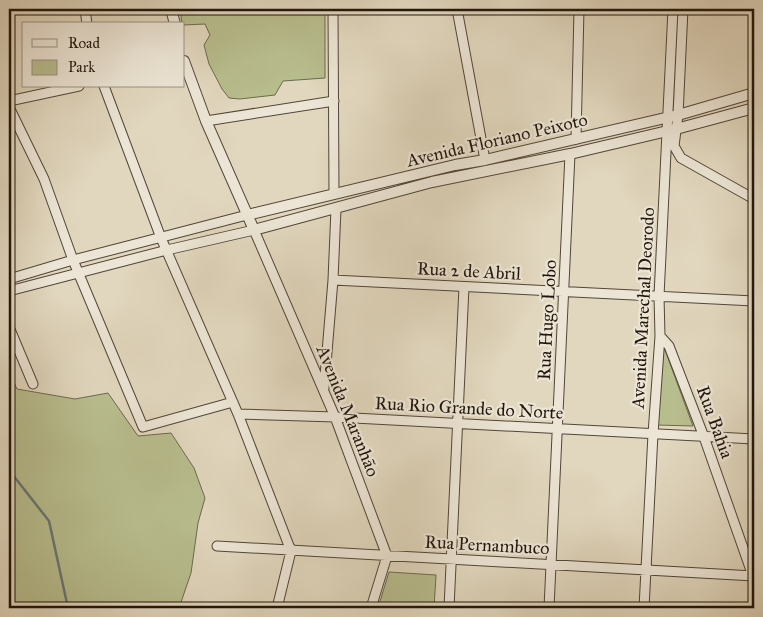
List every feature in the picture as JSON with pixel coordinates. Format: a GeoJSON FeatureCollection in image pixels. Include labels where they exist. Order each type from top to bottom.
{"type":"FeatureCollection","features":[{"type":"Feature","properties":{"kind":"street"},"geometry":{"type":"LineString","coordinates":[[85,9],[87,22]]}},
{"type":"Feature","properties":{"kind":"street"},"geometry":{"type":"LineString","coordinates":[[171,9],[174,22]]}},
{"type":"Feature","properties":{"kind":"street"},"geometry":{"type":"LineString","coordinates":[[333,9],[334,194]]}},
{"type":"Feature","properties":{"kind":"street"},"geometry":{"type":"LineString","coordinates":[[457,9],[485,160]]}},
{"type":"Feature","properties":{"kind":"street"},"geometry":{"type":"LineString","coordinates":[[576,139],[579,9]]}},
{"type":"Feature","properties":{"kind":"street","name":"Avenida Marechal Deorodo"},"geometry":{"type":"LineString","coordinates":[[673,9],[673,116]]}},
{"type":"Feature","properties":{"kind":"street","name":"Avenida Marechal Deorodo"},"geometry":{"type":"LineString","coordinates":[[644,608],[660,336],[659,296],[671,130],[683,9]]}},
{"type":"Feature","properties":{"kind":"street"},"geometry":{"type":"LineString","coordinates":[[185,65],[206,120],[254,230]]}},
{"type":"Feature","properties":{"kind":"street"},"geometry":{"type":"LineString","coordinates":[[9,101],[70,88]]}},
{"type":"Feature","properties":{"kind":"street"},"geometry":{"type":"LineString","coordinates":[[105,88],[161,238],[238,414],[291,550],[277,608]]}},
{"type":"Feature","properties":{"kind":"street"},"geometry":{"type":"LineString","coordinates":[[749,94],[752,101],[751,109]]}},
{"type":"Feature","properties":{"kind":"street","name":"Avenida Floriano Peixoto"},"geometry":{"type":"LineString","coordinates":[[9,291],[336,208],[431,176],[455,165],[485,160],[673,116],[749,94]]}},
{"type":"Feature","properties":{"kind":"street"},"geometry":{"type":"LineString","coordinates":[[206,120],[334,101]]}},
{"type":"Feature","properties":{"kind":"street"},"geometry":{"type":"LineString","coordinates":[[9,107],[44,179],[73,260],[143,427],[232,402]]}},
{"type":"Feature","properties":{"kind":"street","name":"Avenida Floriano Peixoto"},"geometry":{"type":"LineString","coordinates":[[9,279],[73,260],[334,194],[431,176],[458,177],[542,160],[751,109]]}},
{"type":"Feature","properties":{"kind":"street","name":"Avenida Marechal Deorodo"},"geometry":{"type":"LineString","coordinates":[[671,130],[674,146],[681,158],[754,199]]}},
{"type":"Feature","properties":{"kind":"street"},"geometry":{"type":"LineString","coordinates":[[539,147],[537,154],[542,160]]}},
{"type":"Feature","properties":{"kind":"street"},"geometry":{"type":"LineString","coordinates":[[516,152],[521,157],[520,164]]}},
{"type":"Feature","properties":{"kind":"street","name":"Rua Hugo Lobo"},"geometry":{"type":"LineString","coordinates":[[549,608],[570,154]]}},
{"type":"Feature","properties":{"kind":"street"},"geometry":{"type":"LineString","coordinates":[[455,165],[452,172],[458,177]]}},
{"type":"Feature","properties":{"kind":"street"},"geometry":{"type":"LineString","coordinates":[[324,391],[333,280],[336,208]]}},
{"type":"Feature","properties":{"kind":"street","name":"Avenida Maranhão"},"geometry":{"type":"LineString","coordinates":[[254,230],[335,417],[387,556]]}},
{"type":"Feature","properties":{"kind":"street","name":"Rua 2 de Abril"},"geometry":{"type":"LineString","coordinates":[[333,280],[754,301]]}},
{"type":"Feature","properties":{"kind":"street"},"geometry":{"type":"LineString","coordinates":[[449,608],[464,287]]}},
{"type":"Feature","properties":{"kind":"street"},"geometry":{"type":"LineString","coordinates":[[9,327],[33,384]]}},
{"type":"Feature","properties":{"kind":"street","name":"Rua Bahia"},"geometry":{"type":"LineString","coordinates":[[660,336],[669,346],[754,577]]}},
{"type":"Feature","properties":{"kind":"street","name":"Rua Rio Grande do Norte"},"geometry":{"type":"LineString","coordinates":[[238,414],[335,417],[754,439]]}},
{"type":"Feature","properties":{"kind":"street","name":"Rua Pernambuco"},"geometry":{"type":"LineString","coordinates":[[217,546],[754,577]]}},
{"type":"Feature","properties":{"kind":"street"},"geometry":{"type":"LineString","coordinates":[[371,608],[387,556]]}},
{"type":"Feature","properties":{"kind":"green space"},"geometry":{"type":"Polygon","coordinates":[[[180,9],[325,9],[325,78],[283,81],[275,95],[240,99],[229,98],[209,64],[204,45],[210,35],[205,24],[185,25],[185,22],[182,22],[180,9]]]}},
{"type":"Feature","properties":{"kind":"green space"},"geometry":{"type":"Polygon","coordinates":[[[660,348],[665,350],[693,426],[656,425],[660,348]]]}},
{"type":"Feature","properties":{"kind":"green space"},"geometry":{"type":"Polygon","coordinates":[[[9,371],[17,389],[75,399],[108,393],[138,436],[171,433],[194,468],[205,498],[198,523],[191,573],[179,608],[9,608],[9,371]]]}},
{"type":"Feature","properties":{"kind":"green space"},"geometry":{"type":"Polygon","coordinates":[[[389,572],[436,575],[434,608],[378,608],[389,572]]]}},
{"type":"Feature","properties":{"kind":"waterway"},"geometry":{"type":"LineString","coordinates":[[9,470],[49,521],[68,608]]}}]}
